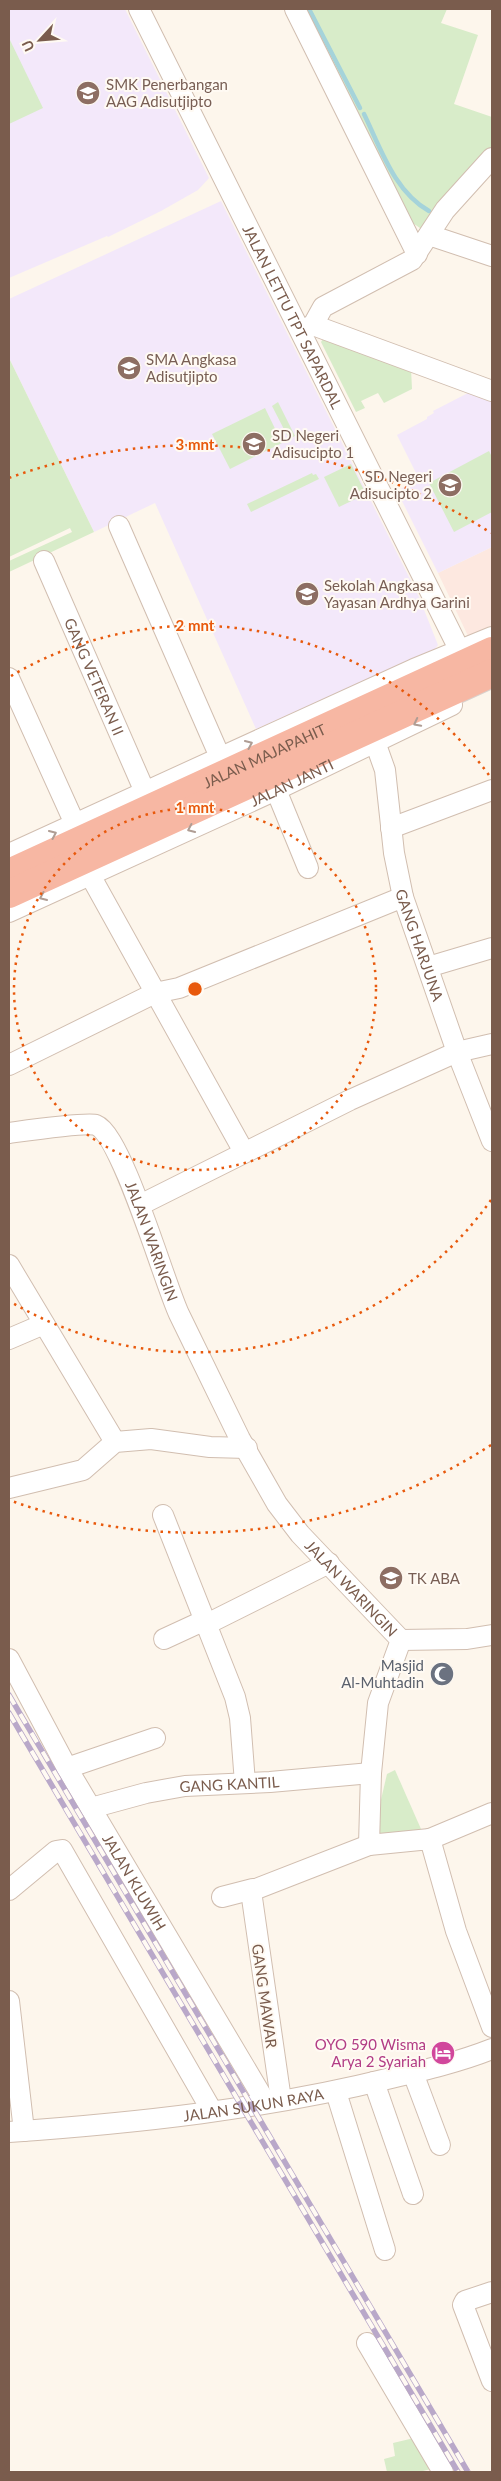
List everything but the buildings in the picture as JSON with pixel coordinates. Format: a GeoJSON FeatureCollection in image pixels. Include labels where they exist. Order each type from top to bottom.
{"type":"FeatureCollection","features":[{"type":"Feature","properties":{"kind":"highway","name":"JALAN MAJAPAHIT"},"geometry":{"type":"LineString","coordinates":[[9,894],[427,690],[492,651]]}},
{"type":"Feature","properties":{"kind":"highway","name":"JALAN MAJAPAHIT"},"geometry":{"type":"LineString","coordinates":[[9,873],[427,690],[492,672]]}},
{"type":"Feature","properties":{"kind":"street","name":"JALAN LETTU TPT SAPARDAL"},"geometry":{"type":"LineString","coordinates":[[139,9],[307,328],[460,651]]}},
{"type":"Feature","properties":{"kind":"street"},"geometry":{"type":"LineString","coordinates":[[295,9],[417,254]]}},
{"type":"Feature","properties":{"kind":"street"},"geometry":{"type":"LineString","coordinates":[[492,158],[445,210],[408,265],[323,307],[307,328],[492,391]]}},
{"type":"Feature","properties":{"kind":"street"},"geometry":{"type":"LineString","coordinates":[[429,235],[492,256]]}},
{"type":"Feature","properties":{"kind":"street"},"geometry":{"type":"LineString","coordinates":[[119,526],[220,757]]}},
{"type":"Feature","properties":{"kind":"street","name":"GANG VETERAN II"},"geometry":{"type":"LineString","coordinates":[[44,561],[145,792]]}},
{"type":"Feature","properties":{"kind":"street"},"geometry":{"type":"LineString","coordinates":[[9,854],[220,757],[492,637]]}},
{"type":"Feature","properties":{"kind":"street"},"geometry":{"type":"LineString","coordinates":[[9,678],[75,824]]}},
{"type":"Feature","properties":{"kind":"street","name":"JALAN JANTI"},"geometry":{"type":"LineString","coordinates":[[9,912],[276,790],[492,686]]}},
{"type":"Feature","properties":{"kind":"street","name":"GANG HARJUNA"},"geometry":{"type":"LineString","coordinates":[[375,742],[385,770],[391,828],[403,897],[456,1052],[492,1141]]}},
{"type":"Feature","properties":{"kind":"street"},"geometry":{"type":"LineString","coordinates":[[276,790],[308,868]]}},
{"type":"Feature","properties":{"kind":"street"},"geometry":{"type":"LineString","coordinates":[[391,828],[492,790]]}},
{"type":"Feature","properties":{"kind":"street"},"geometry":{"type":"LineString","coordinates":[[90,875],[244,1152]]}},
{"type":"Feature","properties":{"kind":"street"},"geometry":{"type":"LineString","coordinates":[[9,1065],[155,993],[179,988],[403,897]]}},
{"type":"Feature","properties":{"kind":"street"},"geometry":{"type":"LineString","coordinates":[[428,967],[492,948]]}},
{"type":"Feature","properties":{"kind":"street"},"geometry":{"type":"LineString","coordinates":[[140,1205],[350,1100],[456,1052],[492,1044]]}},
{"type":"Feature","properties":{"kind":"street","name":"JALAN WARINGIN"},"geometry":{"type":"LineString","coordinates":[[9,1133],[93,1124],[102,1128],[109,1138],[140,1205],[170,1294],[240,1439],[247,1448],[278,1504],[300,1534],[401,1640],[378,1703],[370,1772],[370,1845]]}},
{"type":"Feature","properties":{"kind":"street"},"geometry":{"type":"LineString","coordinates":[[9,1265],[114,1442]]}},
{"type":"Feature","properties":{"kind":"street"},"geometry":{"type":"LineString","coordinates":[[9,1339],[44,1324]]}},
{"type":"Feature","properties":{"kind":"street"},"geometry":{"type":"LineString","coordinates":[[9,1488],[84,1470],[114,1442],[151,1439],[247,1448]]}},
{"type":"Feature","properties":{"kind":"street"},"geometry":{"type":"LineString","coordinates":[[163,1515],[238,1711],[245,1783]]}},
{"type":"Feature","properties":{"kind":"street"},"geometry":{"type":"LineString","coordinates":[[164,1639],[204,1623],[329,1563]]}},
{"type":"Feature","properties":{"kind":"street"},"geometry":{"type":"LineString","coordinates":[[401,1640],[467,1639],[492,1635]]}},
{"type":"Feature","properties":{"kind":"street","name":"JALAN KLUWIH"},"geometry":{"type":"LineString","coordinates":[[9,1659],[90,1808],[274,2102]]}},
{"type":"Feature","properties":{"kind":"street"},"geometry":{"type":"LineString","coordinates":[[67,1768],[155,1738]]}},
{"type":"Feature","properties":{"kind":"street","name":"GANG KANTIL"},"geometry":{"type":"LineString","coordinates":[[90,1808],[146,1793],[185,1786],[245,1783],[370,1772]]}},
{"type":"Feature","properties":{"kind":"street"},"geometry":{"type":"LineString","coordinates":[[222,1897],[252,1890],[370,1845],[430,1839],[492,1813]]}},
{"type":"Feature","properties":{"kind":"street"},"geometry":{"type":"LineString","coordinates":[[430,1839],[456,1931],[492,2027]]}},
{"type":"Feature","properties":{"kind":"street"},"geometry":{"type":"LineString","coordinates":[[9,1890],[61,1849],[212,2111]]}},
{"type":"Feature","properties":{"kind":"street","name":"GANG MAWAR"},"geometry":{"type":"LineString","coordinates":[[252,1890],[251,1899],[274,2102]]}},
{"type":"Feature","properties":{"kind":"street"},"geometry":{"type":"LineString","coordinates":[[9,2001],[16,2132]]}},
{"type":"Feature","properties":{"kind":"street","name":"JALAN SUKUN RAYA"},"geometry":{"type":"LineString","coordinates":[[16,2132],[212,2111],[336,2092],[454,2062],[492,2049]]}},
{"type":"Feature","properties":{"kind":"street"},"geometry":{"type":"LineString","coordinates":[[413,2072],[440,2145]]}},
{"type":"Feature","properties":{"kind":"street"},"geometry":{"type":"LineString","coordinates":[[374,2082],[413,2194]]}},
{"type":"Feature","properties":{"kind":"street"},"geometry":{"type":"LineString","coordinates":[[336,2092],[385,2250]]}},
{"type":"Feature","properties":{"kind":"street"},"geometry":{"type":"LineString","coordinates":[[492,2292],[466,2301],[463,2305],[492,2380]]}},
{"type":"Feature","properties":{"kind":"street"},"geometry":{"type":"LineString","coordinates":[[367,2343],[443,2472]]}},
{"type":"Feature","properties":{"kind":"shaded area","name":"SMK Penerbangan AAG Adisutjipto"},"geometry":{"type":"Polygon","coordinates":[[[9,9],[125,9],[209,178],[198,190],[161,211],[108,237],[9,278],[9,9]]]}},
{"type":"Feature","properties":{"kind":"shaded area"},"geometry":{"type":"Polygon","coordinates":[[[221,201],[419,597],[438,645],[434,650],[256,729],[155,503],[94,532],[9,358],[9,299],[221,201]]]}},
{"type":"Feature","properties":{"kind":"shaded area","name":"SD Negeri Adisucipto 2"},"geometry":{"type":"Polygon","coordinates":[[[468,393],[492,401],[492,547],[438,573],[397,491],[419,479],[397,435],[427,419],[427,417],[434,413],[433,411],[468,393]]]}},
{"type":"Feature","properties":{"kind":"shaded area"},"geometry":{"type":"Polygon","coordinates":[[[492,547],[492,630],[470,640],[438,573],[492,547]]]}},
{"type":"Feature","properties":{"kind":"green space"},"geometry":{"type":"Polygon","coordinates":[[[299,9],[447,9],[441,23],[478,35],[454,104],[492,117],[492,149],[425,227],[420,228],[404,217],[299,9]]]}},
{"type":"Feature","properties":{"kind":"green space"},"geometry":{"type":"Polygon","coordinates":[[[9,38],[43,108],[9,124],[9,38]]]}},
{"type":"Feature","properties":{"kind":"green space"},"geometry":{"type":"Polygon","coordinates":[[[323,339],[411,369],[412,389],[384,403],[378,393],[361,401],[365,408],[356,412],[321,342],[323,339]]]}},
{"type":"Feature","properties":{"kind":"green space"},"geometry":{"type":"Polygon","coordinates":[[[9,358],[94,532],[9,572],[9,561],[72,532],[70,528],[9,557],[9,358]]]}},
{"type":"Feature","properties":{"kind":"green space"},"geometry":{"type":"Polygon","coordinates":[[[278,402],[295,436],[289,439],[272,406],[278,402]]]}},
{"type":"Feature","properties":{"kind":"green space"},"geometry":{"type":"Polygon","coordinates":[[[265,408],[282,443],[230,469],[212,434],[265,408]]]}},
{"type":"Feature","properties":{"kind":"green space"},"geometry":{"type":"Polygon","coordinates":[[[489,451],[492,457],[492,512],[454,532],[429,483],[489,451]]]}},
{"type":"Feature","properties":{"kind":"green space"},"geometry":{"type":"Polygon","coordinates":[[[351,464],[366,494],[339,507],[324,477],[351,464]]]}},
{"type":"Feature","properties":{"kind":"green space"},"geometry":{"type":"Polygon","coordinates":[[[312,473],[313,475],[316,474],[319,479],[251,512],[247,504],[312,473]]]}},
{"type":"Feature","properties":{"kind":"green space"},"geometry":{"type":"Polygon","coordinates":[[[395,1770],[421,1829],[419,1838],[379,1842],[379,1808],[387,1774],[395,1770]]]}},
{"type":"Feature","properties":{"kind":"green space"},"geometry":{"type":"Polygon","coordinates":[[[414,2438],[431,2469],[419,2472],[387,2472],[384,2459],[395,2456],[393,2443],[414,2438]]]}},
{"type":"Feature","properties":{"kind":"waterway"},"geometry":{"type":"LineString","coordinates":[[309,9],[360,108]]}},
{"type":"Feature","properties":{"kind":"waterway"},"geometry":{"type":"LineString","coordinates":[[364,114],[383,155],[398,181],[417,203],[429,211]]}},
{"type":"Feature","properties":{"kind":"railway"},"geometry":{"type":"LineString","coordinates":[[9,1695],[468,2472]]}},
{"type":"Feature","properties":{"kind":"railway"},"geometry":{"type":"LineString","coordinates":[[9,1713],[458,2472]]}},
{"type":"Feature","properties":{"kind":"place","name":"SMK Penerbangan AAG Adisutjipto"},"geometry":{"type":"Point","coordinates":[88,93]}},
{"type":"Feature","properties":{"kind":"place","name":"SMA Angkasa Adisutjipto"},"geometry":{"type":"Point","coordinates":[129,368]}},
{"type":"Feature","properties":{"kind":"place","name":"SD Negeri Adisucipto 1"},"geometry":{"type":"Point","coordinates":[254,444]}},
{"type":"Feature","properties":{"kind":"place","name":"SD Negeri Adisucipto 2"},"geometry":{"type":"Point","coordinates":[450,485]}},
{"type":"Feature","properties":{"kind":"place","name":"Sekolah Angkasa Yayasan Ardhya Garini"},"geometry":{"type":"Point","coordinates":[307,594]}},
{"type":"Feature","properties":{"kind":"place","name":"TK ABA"},"geometry":{"type":"Point","coordinates":[391,1578]}},
{"type":"Feature","properties":{"kind":"place","name":"Masjid Al-Muhtadin"},"geometry":{"type":"Point","coordinates":[442,1674]}},
{"type":"Feature","properties":{"kind":"place","name":"OYO 590 Wisma Arya 2 Syariah"},"geometry":{"type":"Point","coordinates":[443,2053]}}]}
